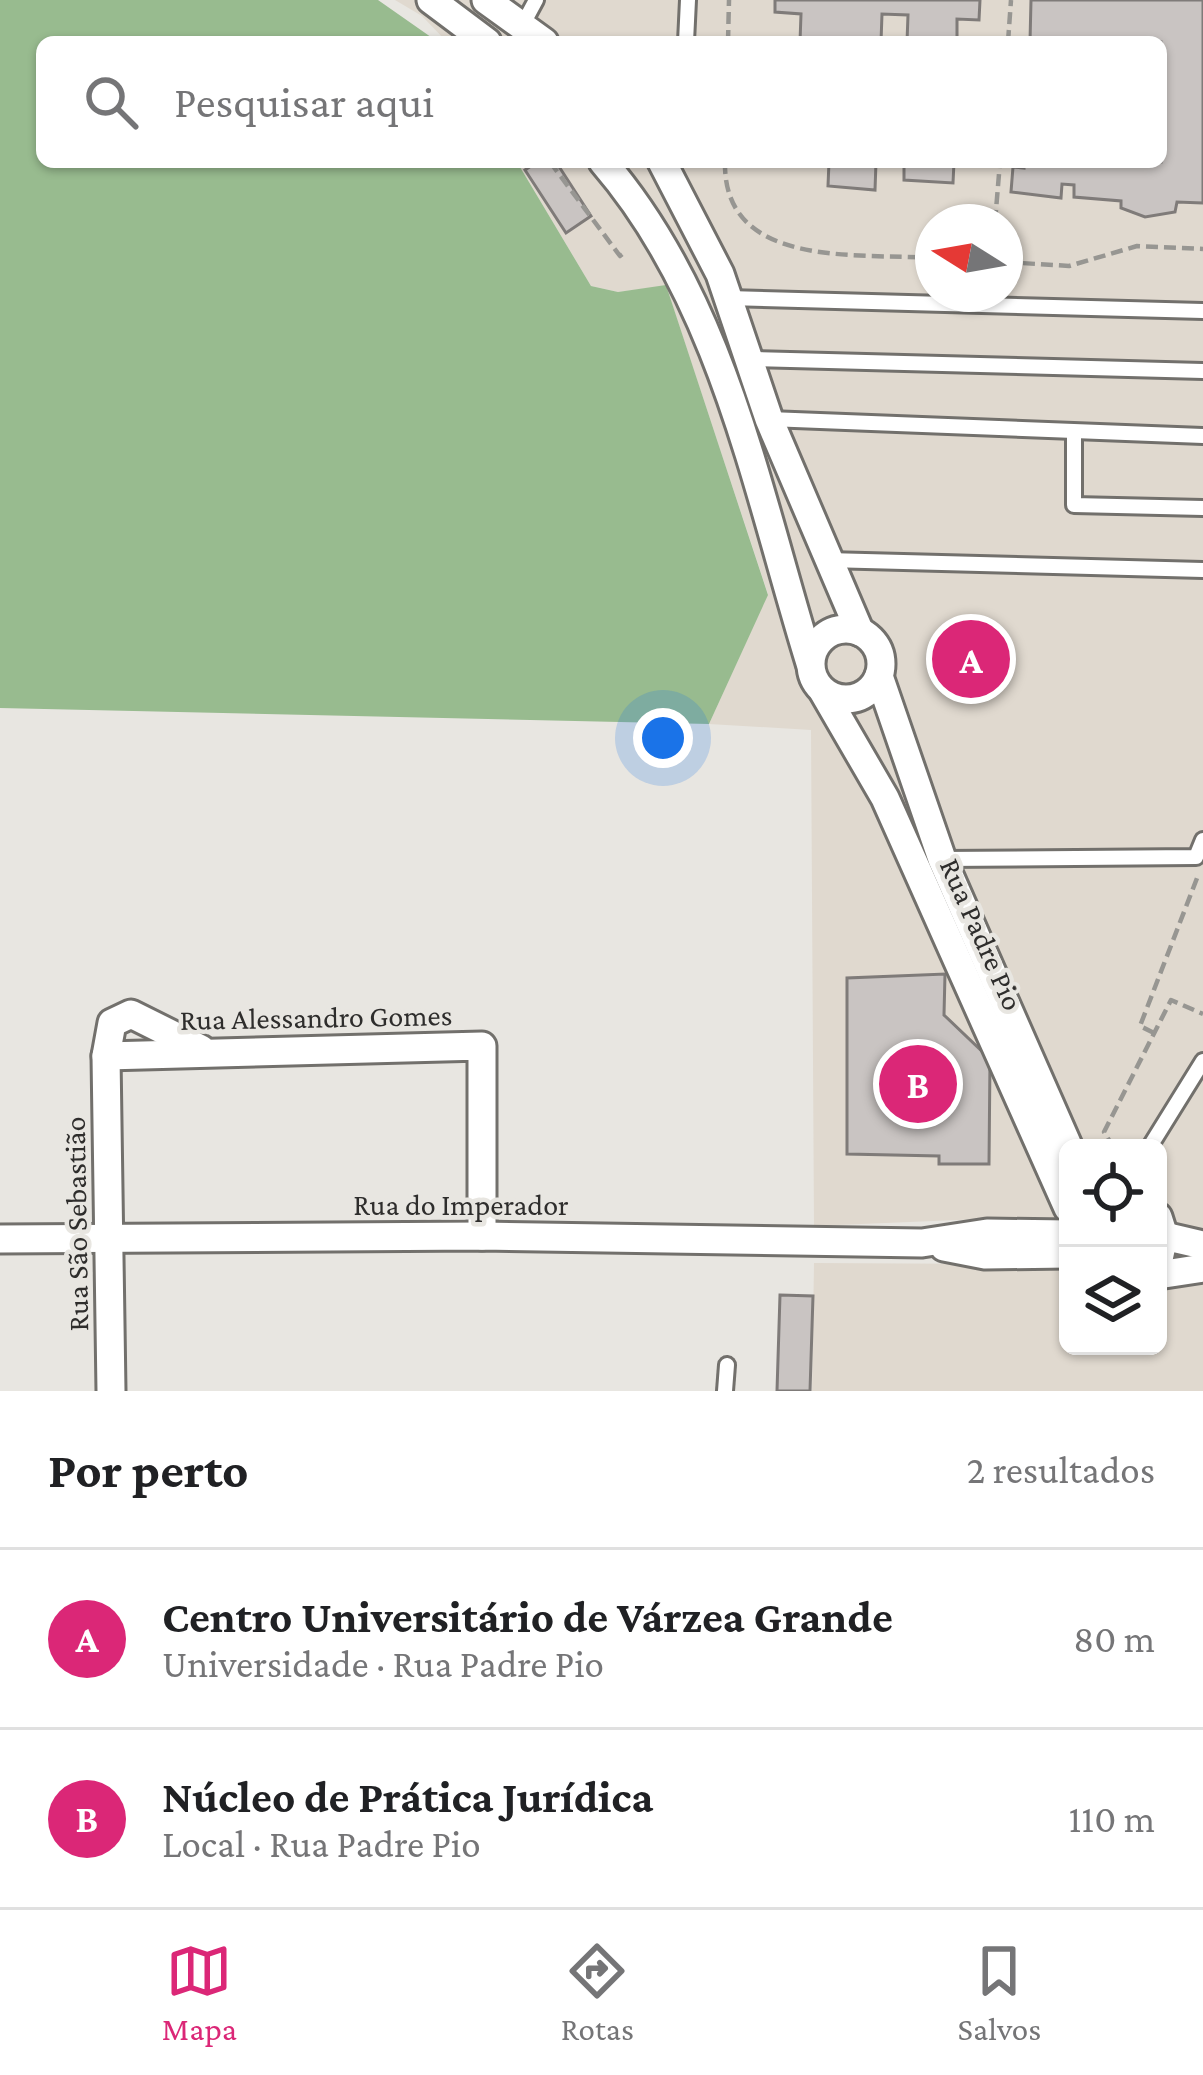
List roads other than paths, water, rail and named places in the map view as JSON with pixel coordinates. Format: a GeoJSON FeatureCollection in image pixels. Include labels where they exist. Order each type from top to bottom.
{"type":"FeatureCollection","features":[{"type":"Feature","properties":{"kind":"street"},"geometry":{"type":"LineString","coordinates":[[431,0],[480,36]]}},
{"type":"Feature","properties":{"kind":"street"},"geometry":{"type":"LineString","coordinates":[[486,0],[533,34]]}},
{"type":"Feature","properties":{"kind":"street"},"geometry":{"type":"LineString","coordinates":[[608,168],[656,230],[696,305],[788,578],[810,663],[824,693],[856,698],[879,676],[878,650],[860,632],[827,560],[769,419],[728,298],[665,168]]}},
{"type":"Feature","properties":{"kind":"street"},"geometry":{"type":"LineString","coordinates":[[810,663],[827,634],[860,632]]}},
{"type":"Feature","properties":{"kind":"street","name":"Rua Padre Pio"},"geometry":{"type":"LineString","coordinates":[[879,676],[942,859],[1065,1139]]}},
{"type":"Feature","properties":{"kind":"street","name":"Rua Padre Pio"},"geometry":{"type":"LineString","coordinates":[[824,693],[885,798],[1059,1188]]}},
{"type":"Feature","properties":{"kind":"street"},"geometry":{"type":"LineString","coordinates":[[106,1056],[112,1023],[124,1013],[206,1051]]}},
{"type":"Feature","properties":{"kind":"street","name":"Rua Alessandro Gomes"},"geometry":{"type":"LineString","coordinates":[[106,1056],[482,1046],[482,1236]]}},
{"type":"Feature","properties":{"kind":"street","name":"Rua São Sebastião"},"geometry":{"type":"LineString","coordinates":[[106,1056],[111,1391]]}},
{"type":"Feature","properties":{"kind":"street"},"geometry":{"type":"LineString","coordinates":[[922,1243],[987,1233],[1059,1234]]}},
{"type":"Feature","properties":{"kind":"street","name":"Rua do Imperador"},"geometry":{"type":"LineString","coordinates":[[0,1239],[482,1236],[922,1243]]}},
{"type":"Feature","properties":{"kind":"street"},"geometry":{"type":"LineString","coordinates":[[1167,1240],[1203,1245]]}},
{"type":"Feature","properties":{"kind":"street"},"geometry":{"type":"LineString","coordinates":[[922,1243],[985,1255],[1059,1254]]}},
{"type":"Feature","properties":{"kind":"street"},"geometry":{"type":"LineString","coordinates":[[1167,1274],[1203,1268]]}},
{"type":"Feature","properties":{"kind":"lane"},"geometry":{"type":"LineString","coordinates":[[533,34],[536,0]]}},
{"type":"Feature","properties":{"kind":"lane"},"geometry":{"type":"LineString","coordinates":[[686,36],[688,0]]}},
{"type":"Feature","properties":{"kind":"lane"},"geometry":{"type":"LineString","coordinates":[[728,298],[1203,311]]}},
{"type":"Feature","properties":{"kind":"lane"},"geometry":{"type":"LineString","coordinates":[[751,359],[1203,371]]}},
{"type":"Feature","properties":{"kind":"lane"},"geometry":{"type":"LineString","coordinates":[[769,419],[1203,436]]}},
{"type":"Feature","properties":{"kind":"lane"},"geometry":{"type":"LineString","coordinates":[[1074,432],[1074,505],[1203,508]]}},
{"type":"Feature","properties":{"kind":"lane"},"geometry":{"type":"LineString","coordinates":[[827,560],[867,557],[1203,570]]}},
{"type":"Feature","properties":{"kind":"lane"},"geometry":{"type":"LineString","coordinates":[[942,859],[1196,857],[1203,840]]}},
{"type":"Feature","properties":{"kind":"lane"},"geometry":{"type":"LineString","coordinates":[[1155,1139],[1203,1061]]}},
{"type":"Feature","properties":{"kind":"lane"},"geometry":{"type":"LineString","coordinates":[[725,1391],[727,1365]]}},
{"type":"Feature","properties":{"kind":"place","name":"Centro Universitário de Várzea Grande"},"geometry":{"type":"Point","coordinates":[971,659]}},
{"type":"Feature","properties":{"kind":"place","name":"Núcleo de Prática Jurídica"},"geometry":{"type":"Point","coordinates":[918,1084]}}]}
